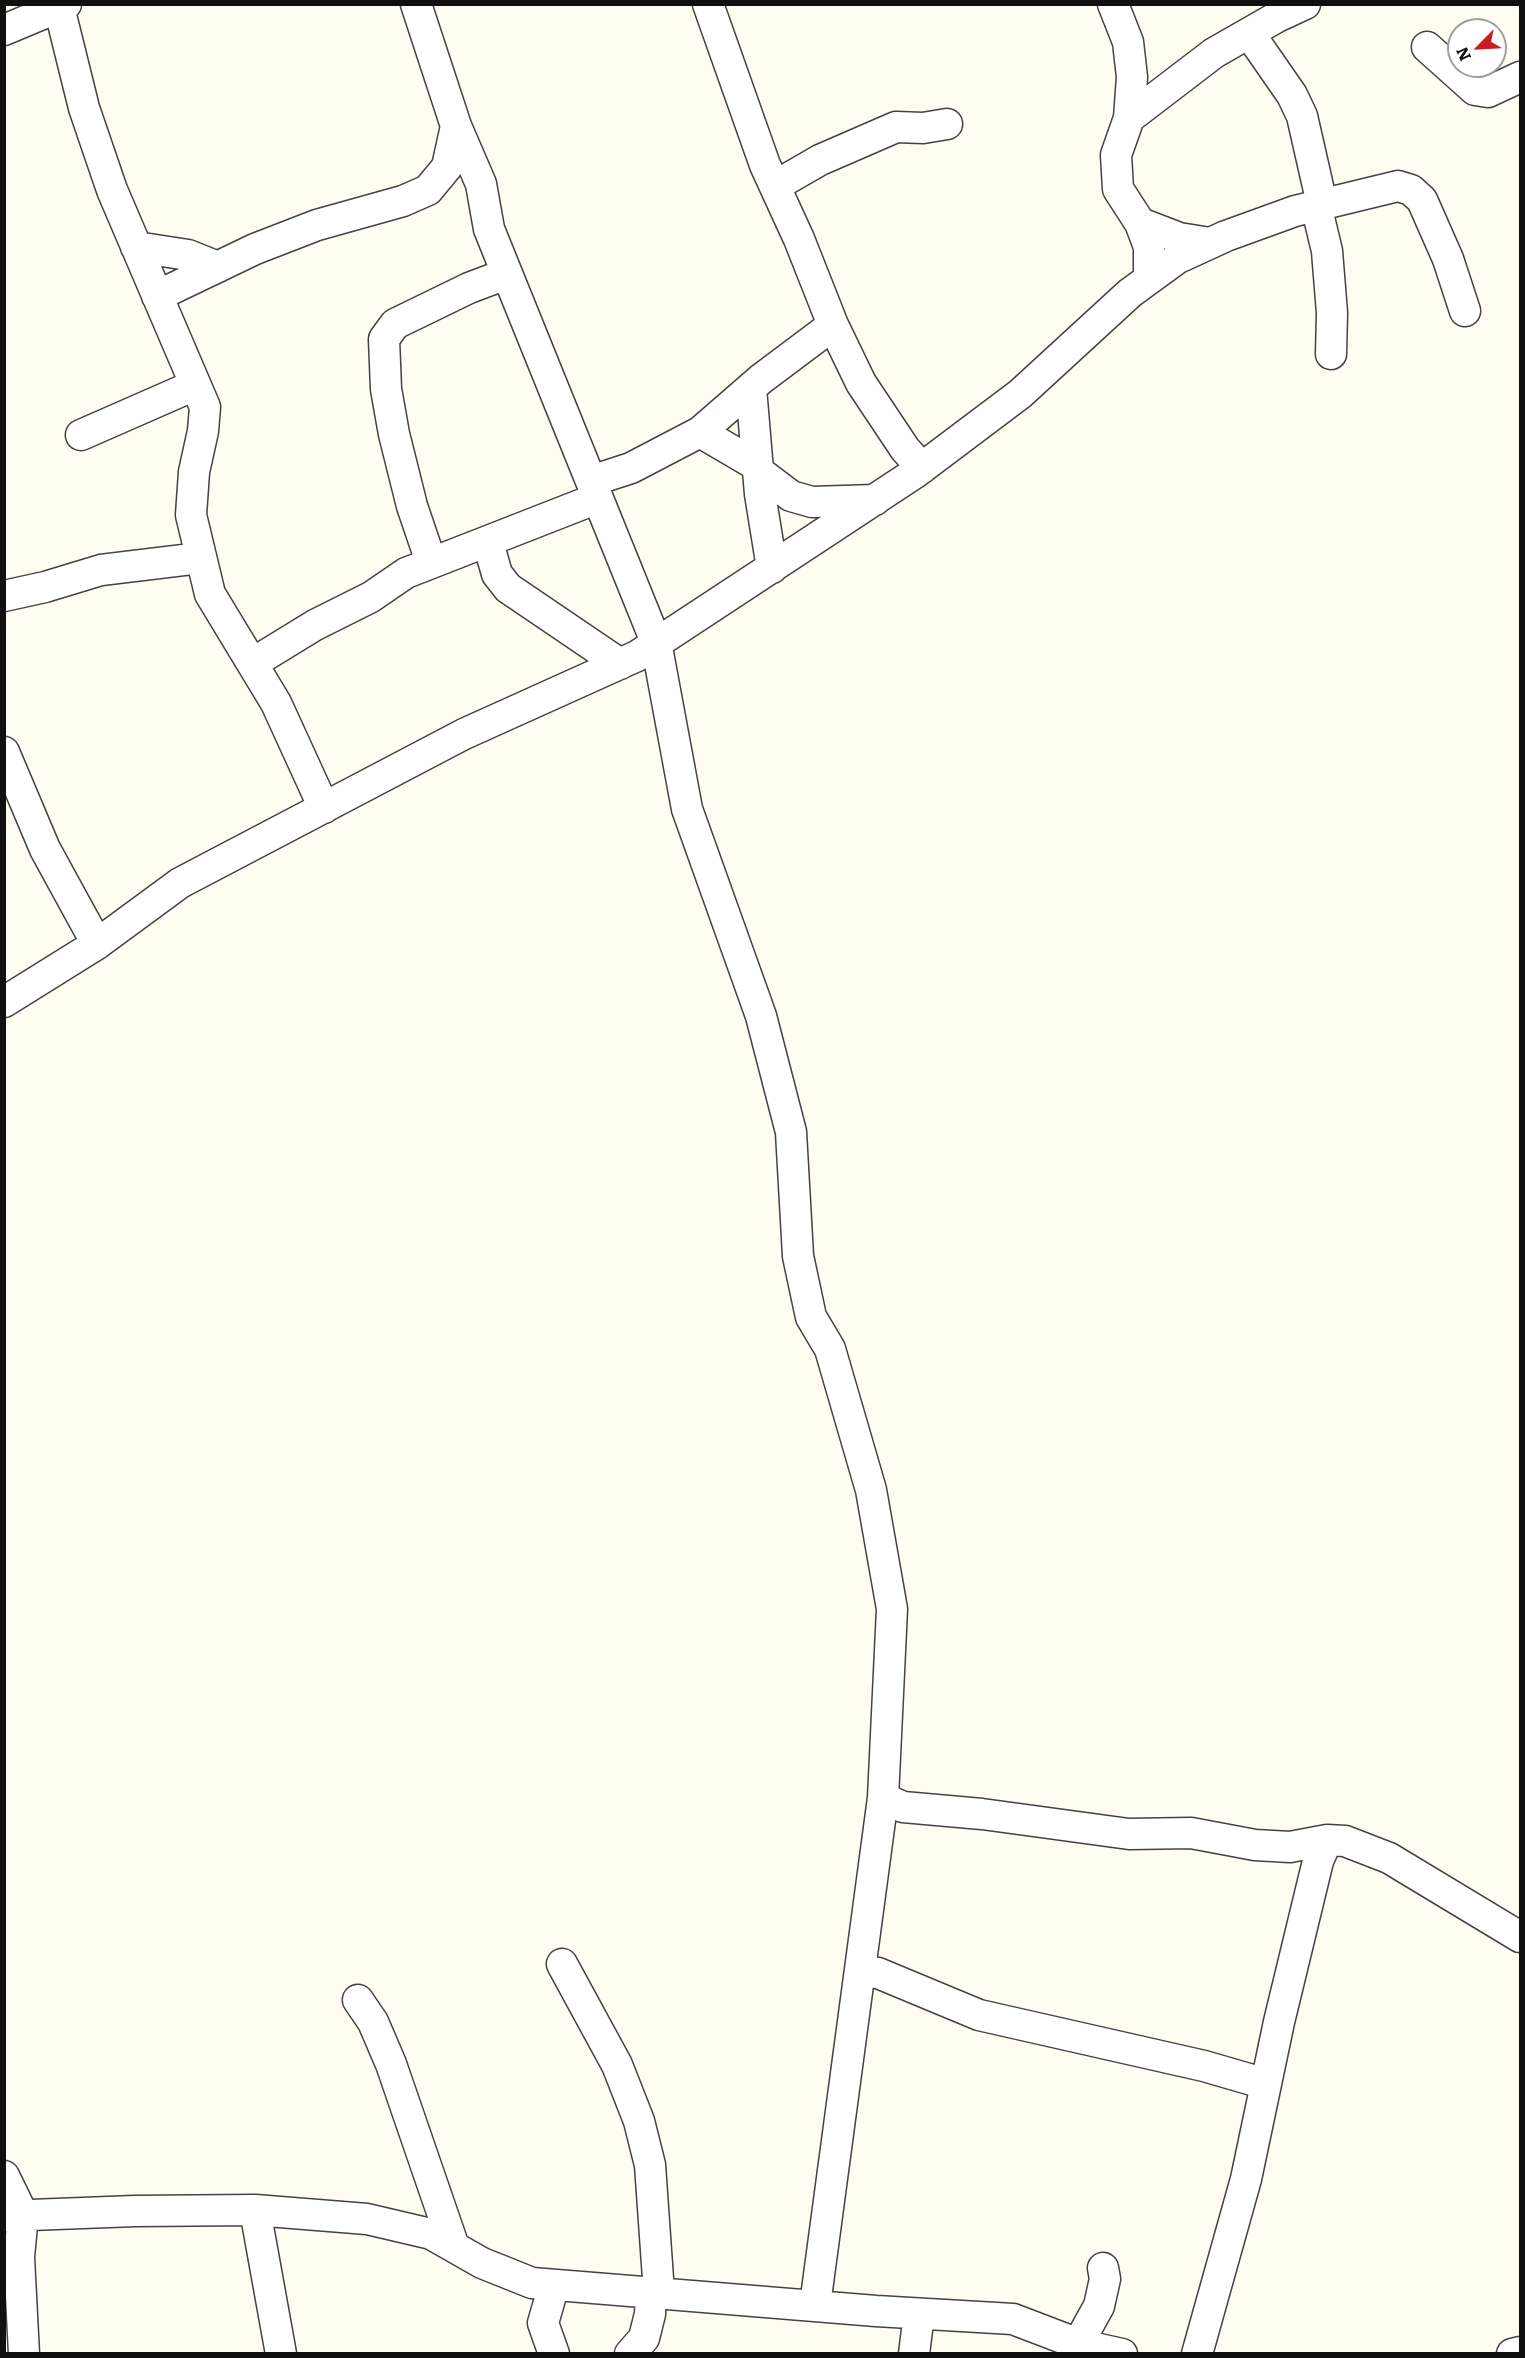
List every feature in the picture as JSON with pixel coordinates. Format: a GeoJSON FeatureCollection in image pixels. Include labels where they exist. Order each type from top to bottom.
{"type":"FeatureCollection","features":[{"type":"Feature","properties":{"kind":"street"},"geometry":{"type":"LineString","coordinates":[[416,4],[456,126],[482,184],[489,229],[656,642],[687,809],[762,1016],[791,1132],[798,1256],[811,1317],[830,1349],[872,1490],[892,1609],[883,1798],[815,2305]]}},
{"type":"Feature","properties":{"kind":"street"},"geometry":{"type":"LineString","coordinates":[[708,4],[761,155],[833,325],[861,383],[905,449],[922,468]]}},
{"type":"Feature","properties":{"kind":"street"},"geometry":{"type":"LineString","coordinates":[[1113,4],[1128,42],[1132,77],[1129,118],[1116,155],[1118,189],[1140,223],[1149,248],[1149,279]]}},
{"type":"Feature","properties":{"kind":"street"},"geometry":{"type":"LineString","coordinates":[[1129,118],[1214,52],[1305,4]]}},
{"type":"Feature","properties":{"kind":"street"},"geometry":{"type":"LineString","coordinates":[[4,30],[62,6],[84,108],[112,190],[205,407],[203,431],[194,472],[191,515],[210,594],[276,703],[324,808]]}},
{"type":"Feature","properties":{"kind":"street"},"geometry":{"type":"LineString","coordinates":[[1249,33],[1292,95],[1302,116],[1327,251],[1332,314],[1331,354]]}},
{"type":"Feature","properties":{"kind":"street"},"geometry":{"type":"LineString","coordinates":[[1427,47],[1475,90],[1488,92],[1521,77]]}},
{"type":"Feature","properties":{"kind":"street"},"geometry":{"type":"LineString","coordinates":[[775,186],[820,160],[896,127],[923,129],[947,124]]}},
{"type":"Feature","properties":{"kind":"street"},"geometry":{"type":"LineString","coordinates":[[157,296],[255,249],[317,225],[393,205],[428,190],[447,167],[456,126]]}},
{"type":"Feature","properties":{"kind":"street"},"geometry":{"type":"LineString","coordinates":[[4,1002],[97,944],[180,884],[464,734],[620,664],[656,642],[922,468],[1020,394],[1130,293],[1178,258],[1210,243],[1319,205],[1398,186],[1411,190],[1422,200],[1433,222],[1465,311]]}},
{"type":"Feature","properties":{"kind":"street"},"geometry":{"type":"LineString","coordinates":[[1140,223],[1179,238],[1210,243]]}},
{"type":"Feature","properties":{"kind":"street"},"geometry":{"type":"LineString","coordinates":[[136,247],[188,255],[218,267]]}},
{"type":"Feature","properties":{"kind":"street"},"geometry":{"type":"LineString","coordinates":[[431,562],[412,506],[394,434],[386,389],[384,339],[395,324],[469,288],[506,274]]}},
{"type":"Feature","properties":{"kind":"street"},"geometry":{"type":"LineString","coordinates":[[253,663],[315,626],[371,597],[406,573],[488,542],[595,490],[631,468],[700,432],[751,388],[833,325]]}},
{"type":"Feature","properties":{"kind":"street"},"geometry":{"type":"LineString","coordinates":[[81,435],[195,385]]}},
{"type":"Feature","properties":{"kind":"street"},"geometry":{"type":"LineString","coordinates":[[751,388],[758,469],[772,568]]}},
{"type":"Feature","properties":{"kind":"street"},"geometry":{"type":"LineString","coordinates":[[700,432],[758,469],[791,496],[812,502],[874,500]]}},
{"type":"Feature","properties":{"kind":"street"},"geometry":{"type":"LineString","coordinates":[[488,542],[497,574],[508,588],[620,664]]}},
{"type":"Feature","properties":{"kind":"street"},"geometry":{"type":"LineString","coordinates":[[4,596],[45,587],[101,570],[200,558]]}},
{"type":"Feature","properties":{"kind":"street"},"geometry":{"type":"LineString","coordinates":[[4,752],[45,849],[97,944]]}},
{"type":"Feature","properties":{"kind":"street"},"geometry":{"type":"LineString","coordinates":[[883,1798],[903,1807],[982,1814],[1129,1834],[1191,1833],[1255,1845],[1290,1847],[1327,1840],[1345,1842],[1389,1858],[1521,1936]]}},
{"type":"Feature","properties":{"kind":"street"},"geometry":{"type":"LineString","coordinates":[[1197,2354],[1246,2179],[1318,1861],[1327,1840]]}},
{"type":"Feature","properties":{"kind":"street"},"geometry":{"type":"LineString","coordinates":[[562,1964],[617,2065],[639,2121],[650,2165],[655,2293],[644,2338],[630,2354]]}},
{"type":"Feature","properties":{"kind":"street"},"geometry":{"type":"LineString","coordinates":[[860,1971],[878,1973],[979,2015],[1204,2066],[1266,2084]]}},
{"type":"Feature","properties":{"kind":"street"},"geometry":{"type":"LineString","coordinates":[[358,2001],[373,2022],[391,2064],[454,2247]]}},
{"type":"Feature","properties":{"kind":"street"},"geometry":{"type":"LineString","coordinates":[[4,2176],[14,2216],[19,2257],[24,2354]]}},
{"type":"Feature","properties":{"kind":"street"},"geometry":{"type":"LineString","coordinates":[[255,2210],[281,2354]]}},
{"type":"Feature","properties":{"kind":"street"},"geometry":{"type":"LineString","coordinates":[[14,2216],[255,2210],[367,2219],[431,2234],[482,2263],[532,2283],[1013,2319],[1087,2349],[1122,2354]]}},
{"type":"Feature","properties":{"kind":"street"},"geometry":{"type":"LineString","coordinates":[[1087,2349],[1105,2279],[1103,2268]]}},
{"type":"Feature","properties":{"kind":"street"},"geometry":{"type":"LineString","coordinates":[[554,2284],[543,2323],[555,2354]]}},
{"type":"Feature","properties":{"kind":"street"},"geometry":{"type":"LineString","coordinates":[[914,2354],[919,2313]]}},
{"type":"Feature","properties":{"kind":"street"},"geometry":{"type":"LineString","coordinates":[[1512,2354],[1521,2352]]}}]}
